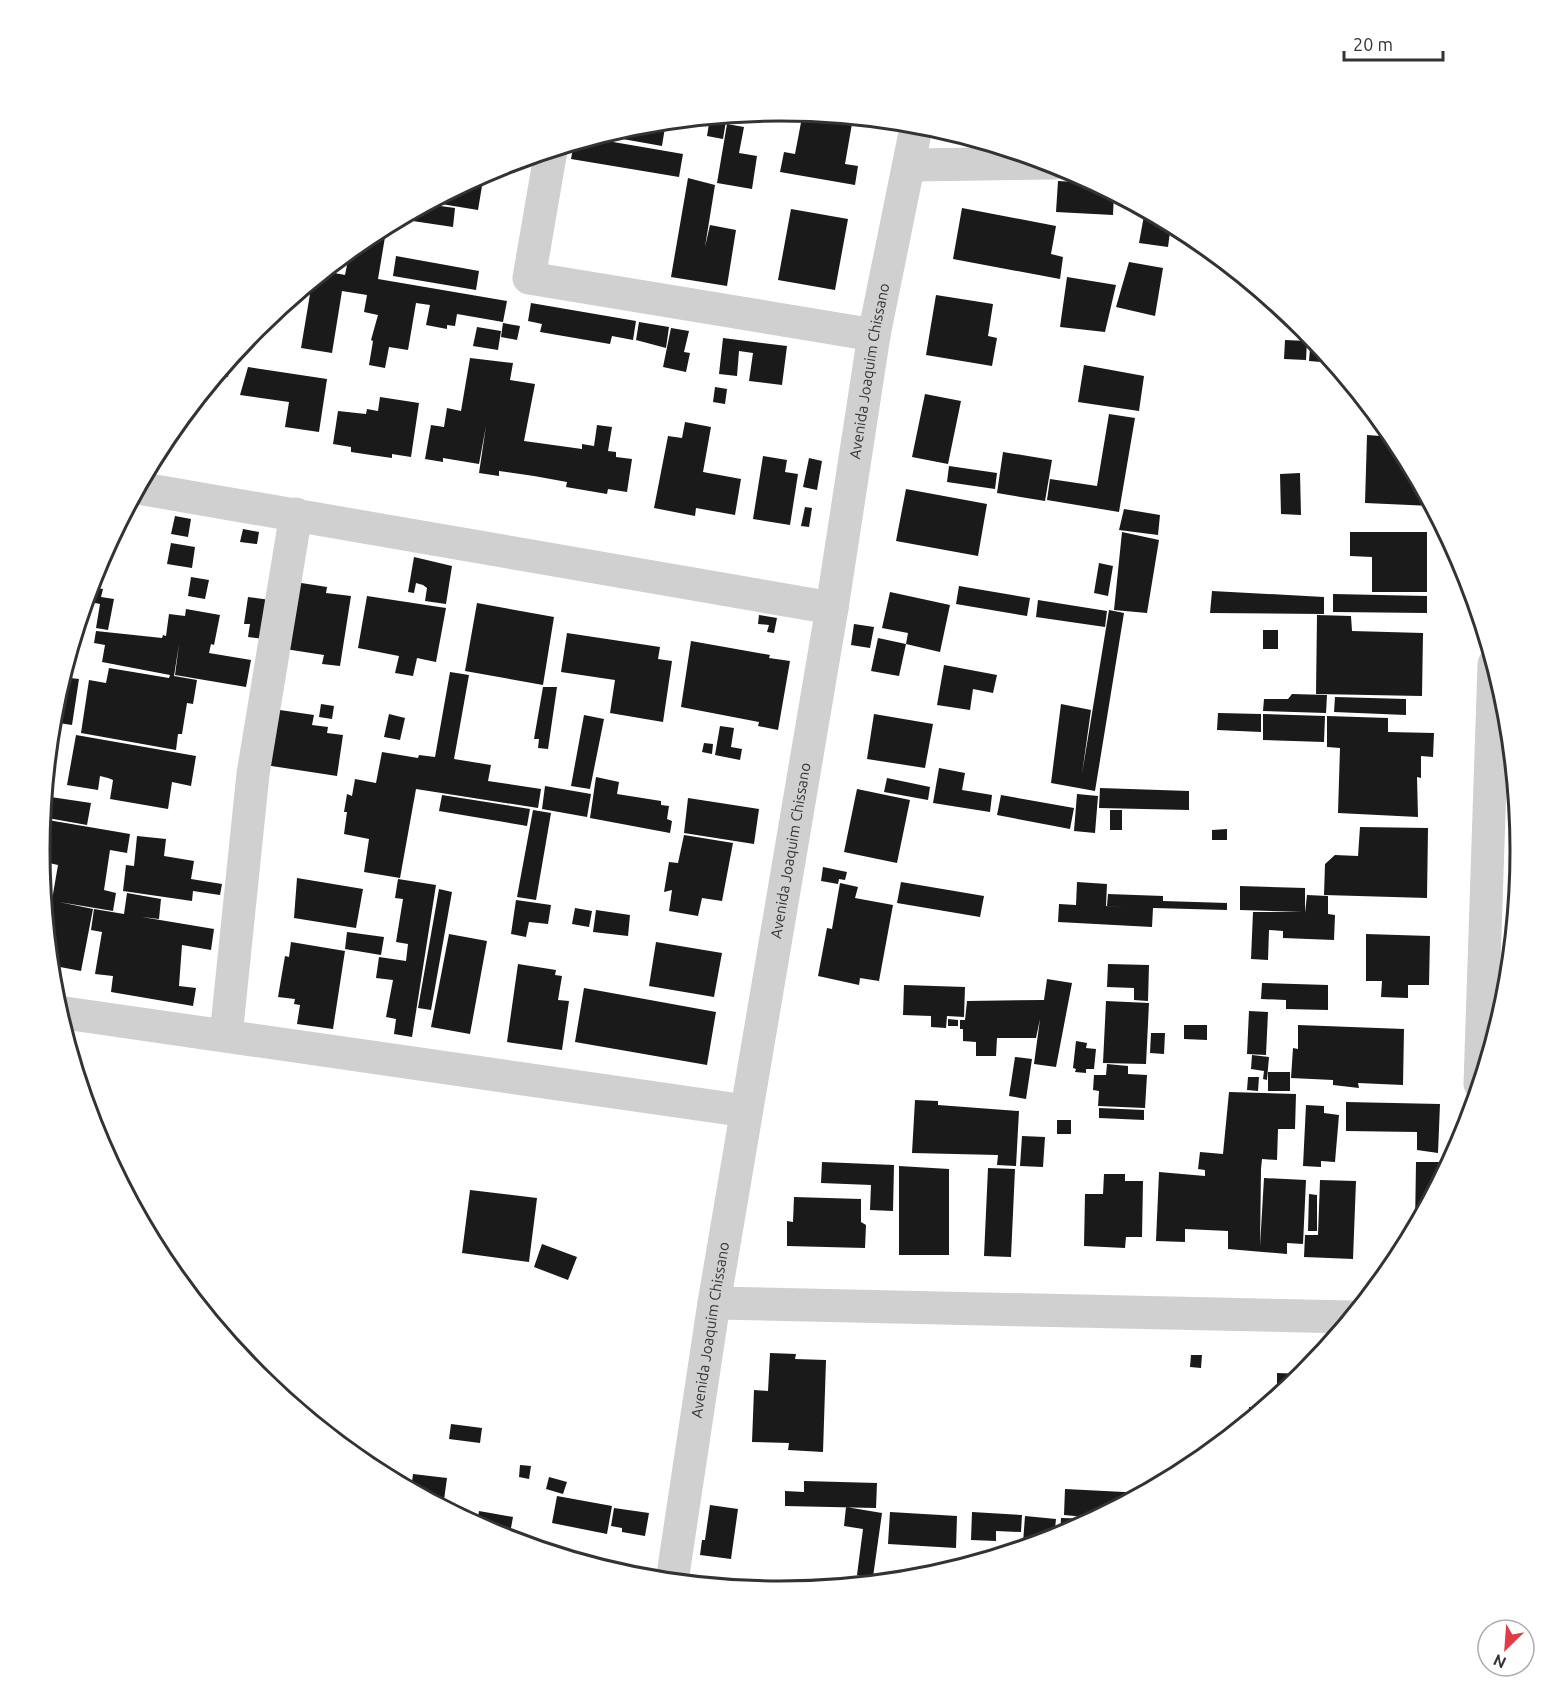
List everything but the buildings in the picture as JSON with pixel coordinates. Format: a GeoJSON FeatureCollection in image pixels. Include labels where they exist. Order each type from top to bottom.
{"type":"FeatureCollection","features":[{"type":"Feature","properties":{"kind":"street","name":"Avenida Joaquim Chissano"},"geometry":{"type":"LineString","coordinates":[[673,1573],[714,1303],[832,608],[874,335],[915,134]]}},
{"type":"Feature","properties":{"kind":"street"},"geometry":{"type":"LineString","coordinates":[[550,158],[529,278],[874,335]]}},
{"type":"Feature","properties":{"kind":"street"},"geometry":{"type":"LineString","coordinates":[[910,165],[1027,163]]}},
{"type":"Feature","properties":{"kind":"street"},"geometry":{"type":"LineString","coordinates":[[145,489],[832,608]]}},
{"type":"Feature","properties":{"kind":"street"},"geometry":{"type":"LineString","coordinates":[[226,1036],[253,774],[296,514]]}},
{"type":"Feature","properties":{"kind":"street"},"geometry":{"type":"LineString","coordinates":[[1482,1053],[1501,765],[1498,719]]}},
{"type":"Feature","properties":{"kind":"street"},"geometry":{"type":"LineString","coordinates":[[68,1012],[746,1111]]}},
{"type":"Feature","properties":{"kind":"street"},"geometry":{"type":"LineString","coordinates":[[714,1303],[1343,1317]]}}]}
